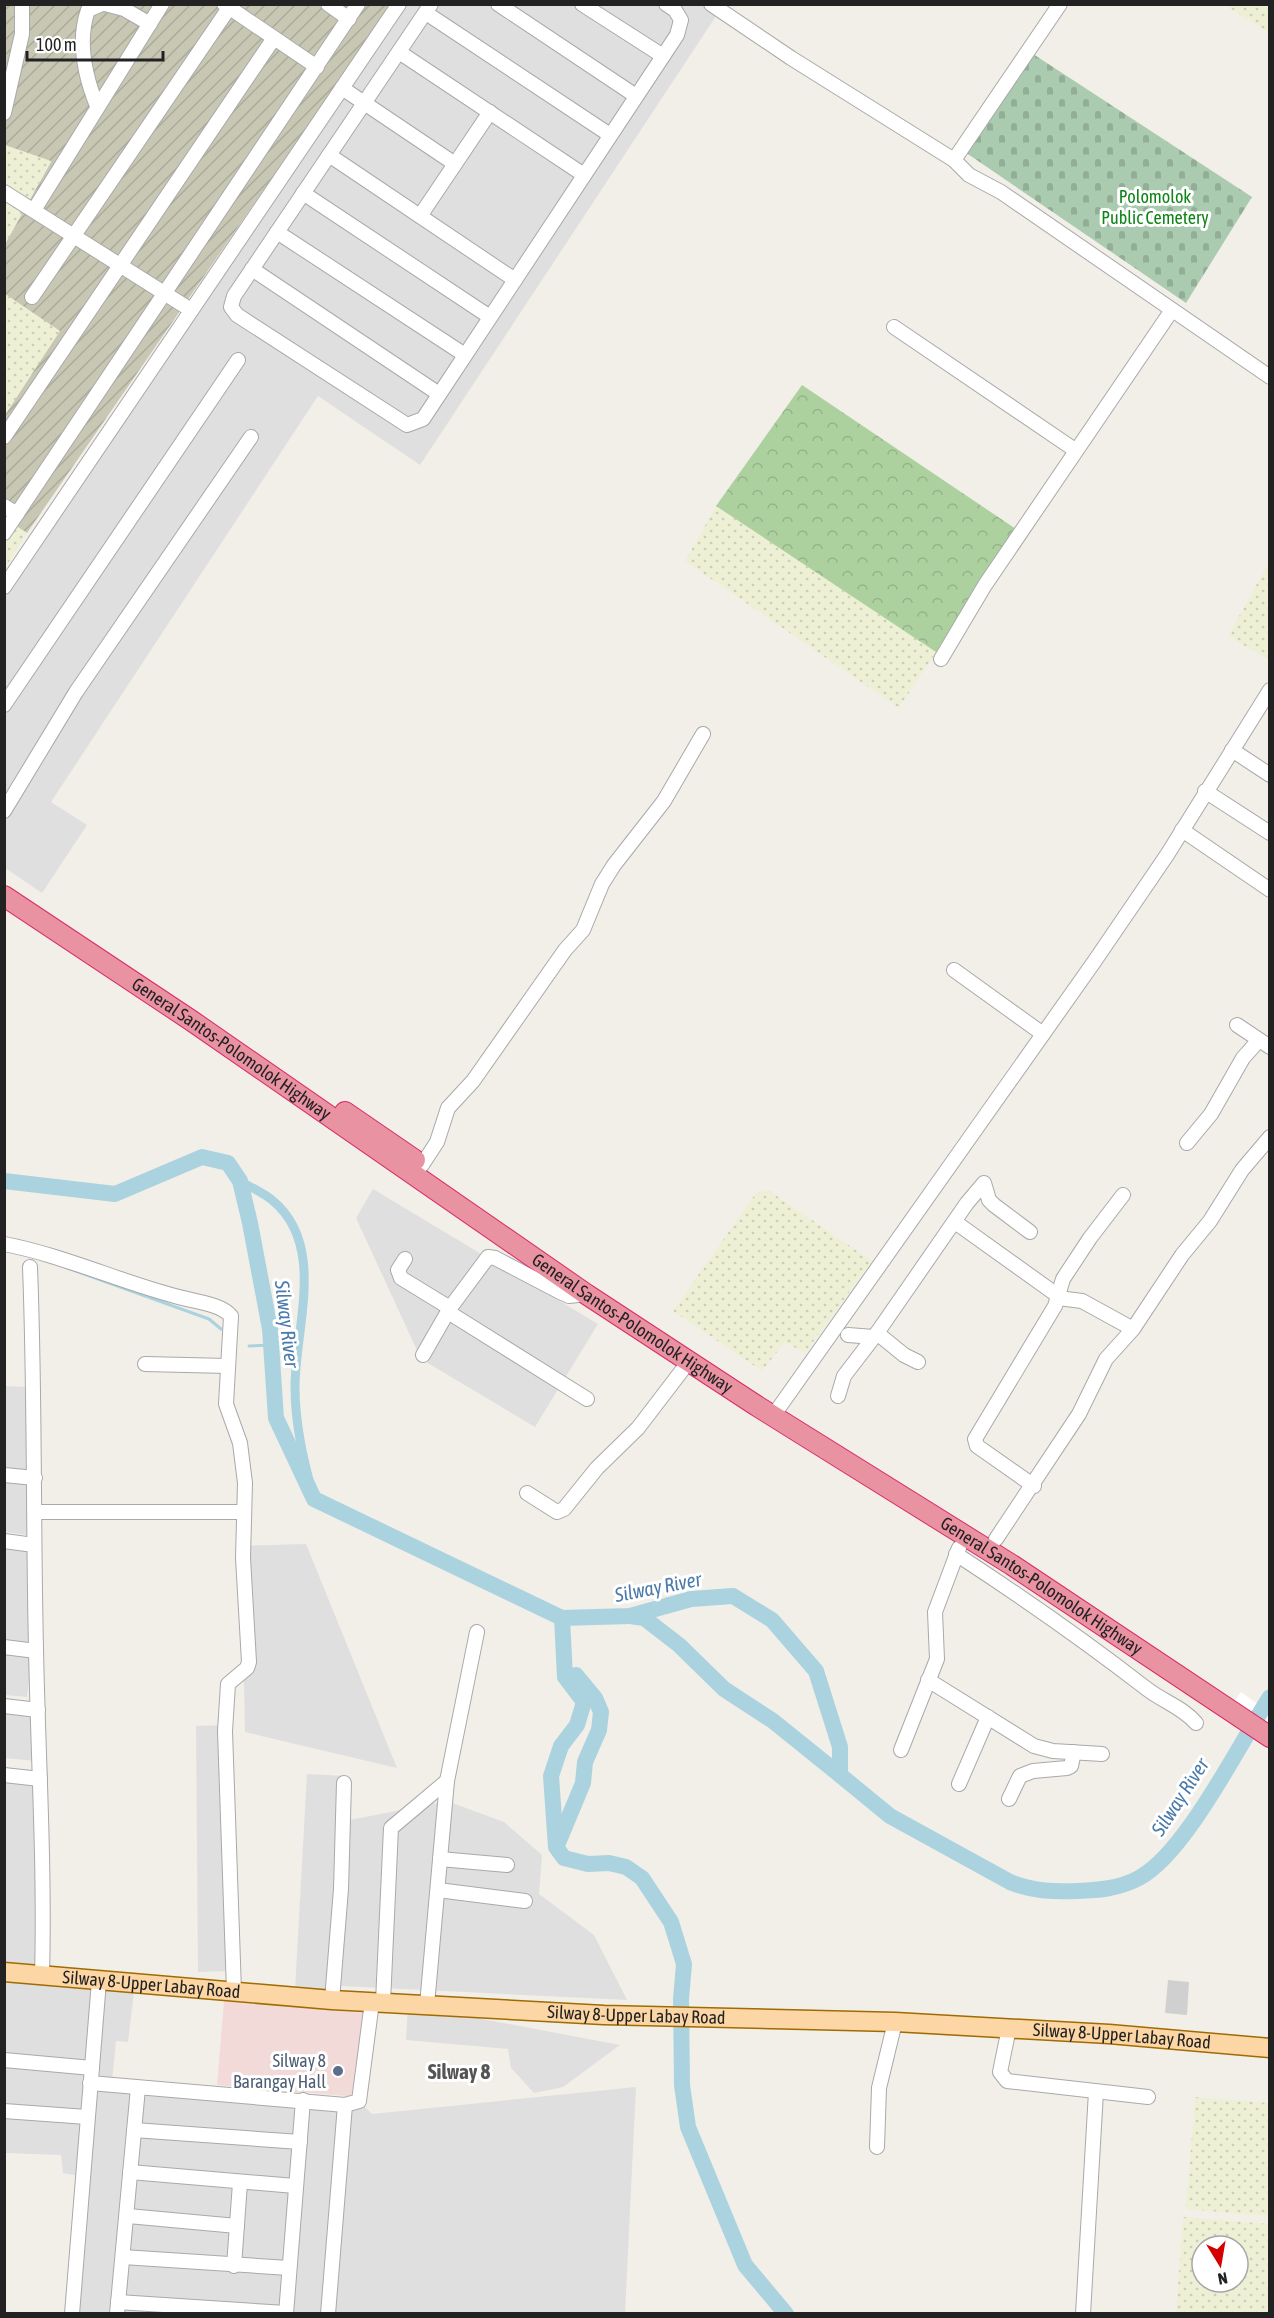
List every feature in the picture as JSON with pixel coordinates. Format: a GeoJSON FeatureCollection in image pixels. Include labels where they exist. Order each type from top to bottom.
{"type":"FeatureCollection","features":[{"type":"Feature","properties":{"kind":"highway"},"geometry":{"type":"LineString","coordinates":[[4,884],[422,1165],[496,1219],[776,1412],[996,1539],[1233,1704],[1269,1722]]}},
{"type":"Feature","properties":{"kind":"highway","name":"General Santos-Polomolok Highway"},"geometry":{"type":"LineString","coordinates":[[4,896],[192,1021],[586,1294],[776,1412],[965,1535],[1233,1704],[1269,1737]]}},
{"type":"Feature","properties":{"kind":"main road","name":"Silway 8-Upper Labay Road"},"geometry":{"type":"LineString","coordinates":[[4,1972],[332,2000],[703,2018],[895,2022],[1009,2028],[1269,2048]]}},
{"type":"Feature","properties":{"kind":"street"},"geometry":{"type":"LineString","coordinates":[[4,113],[10,62],[22,34],[22,4]]}},
{"type":"Feature","properties":{"kind":"street"},"geometry":{"type":"LineString","coordinates":[[98,106],[87,81],[82,26],[88,10],[103,4],[124,9],[150,24]]}},
{"type":"Feature","properties":{"kind":"street"},"geometry":{"type":"LineString","coordinates":[[34,210],[162,4]]}},
{"type":"Feature","properties":{"kind":"street"},"geometry":{"type":"LineString","coordinates":[[328,4],[349,19]]}},
{"type":"Feature","properties":{"kind":"street"},"geometry":{"type":"LineString","coordinates":[[4,533],[358,4]]}},
{"type":"Feature","properties":{"kind":"street"},"geometry":{"type":"LineString","coordinates":[[5,586],[399,4]]}},
{"type":"Feature","properties":{"kind":"street"},"geometry":{"type":"LineString","coordinates":[[498,4],[636,96]]}},
{"type":"Feature","properties":{"kind":"street"},"geometry":{"type":"LineString","coordinates":[[582,4],[663,56]]}},
{"type":"Feature","properties":{"kind":"street"},"geometry":{"type":"LineString","coordinates":[[610,135],[429,9],[252,269],[231,302],[231,308],[237,315],[407,425],[423,419],[677,35],[681,20],[675,10],[666,4]]}},
{"type":"Feature","properties":{"kind":"street"},"geometry":{"type":"LineString","coordinates":[[711,4],[791,58],[954,160],[969,175],[1001,192],[1269,377]]}},
{"type":"Feature","properties":{"kind":"street"},"geometry":{"type":"LineString","coordinates":[[954,160],[1060,4]]}},
{"type":"Feature","properties":{"kind":"street"},"geometry":{"type":"LineString","coordinates":[[32,297],[226,6],[317,67]]}},
{"type":"Feature","properties":{"kind":"street"},"geometry":{"type":"LineString","coordinates":[[4,437],[274,38]]}},
{"type":"Feature","properties":{"kind":"street"},"geometry":{"type":"LineString","coordinates":[[399,52],[584,175]]}},
{"type":"Feature","properties":{"kind":"street"},"geometry":{"type":"LineString","coordinates":[[342,88],[455,164]]}},
{"type":"Feature","properties":{"kind":"street"},"geometry":{"type":"LineString","coordinates":[[420,216],[490,112]]}},
{"type":"Feature","properties":{"kind":"street"},"geometry":{"type":"LineString","coordinates":[[329,155],[515,280]]}},
{"type":"Feature","properties":{"kind":"street"},"geometry":{"type":"LineString","coordinates":[[4,192],[191,310]]}},
{"type":"Feature","properties":{"kind":"street"},"geometry":{"type":"LineString","coordinates":[[303,193],[490,317]]}},
{"type":"Feature","properties":{"kind":"street"},"geometry":{"type":"LineString","coordinates":[[277,232],[465,355]]}},
{"type":"Feature","properties":{"kind":"street"},"geometry":{"type":"LineString","coordinates":[[252,269],[439,394]]}},
{"type":"Feature","properties":{"kind":"street"},"geometry":{"type":"LineString","coordinates":[[941,659],[985,585],[1172,310]]}},
{"type":"Feature","properties":{"kind":"street"},"geometry":{"type":"LineString","coordinates":[[894,327],[1075,450]]}},
{"type":"Feature","properties":{"kind":"street"},"geometry":{"type":"LineString","coordinates":[[4,705],[238,360]]}},
{"type":"Feature","properties":{"kind":"street"},"geometry":{"type":"LineString","coordinates":[[4,811],[76,692],[251,436]]}},
{"type":"Feature","properties":{"kind":"street"},"geometry":{"type":"LineString","coordinates":[[4,506],[17,514]]}},
{"type":"Feature","properties":{"kind":"street"},"geometry":{"type":"LineString","coordinates":[[776,1412],[1043,1034],[1182,830],[1269,692]]}},
{"type":"Feature","properties":{"kind":"street"},"geometry":{"type":"LineString","coordinates":[[422,1165],[436,1142],[448,1108],[473,1081],[565,950],[583,930],[608,874],[664,801],[703,734]]}},
{"type":"Feature","properties":{"kind":"street"},"geometry":{"type":"LineString","coordinates":[[1232,750],[1269,775]]}},
{"type":"Feature","properties":{"kind":"street"},"geometry":{"type":"LineString","coordinates":[[1205,791],[1269,833]]}},
{"type":"Feature","properties":{"kind":"street"},"geometry":{"type":"LineString","coordinates":[[1182,830],[1269,890]]}},
{"type":"Feature","properties":{"kind":"street"},"geometry":{"type":"LineString","coordinates":[[954,970],[1043,1034]]}},
{"type":"Feature","properties":{"kind":"street"},"geometry":{"type":"LineString","coordinates":[[1187,1143],[1211,1114],[1243,1058],[1264,1043],[1237,1024]]}},
{"type":"Feature","properties":{"kind":"street"},"geometry":{"type":"LineString","coordinates":[[996,1539],[1034,1486],[1080,1414],[1106,1359],[1133,1329],[1182,1255],[1210,1221],[1242,1170],[1269,1137]]}},
{"type":"Feature","properties":{"kind":"street"},"geometry":{"type":"LineString","coordinates":[[838,1396],[844,1376],[986,1179],[990,1200],[994,1205],[1030,1232]]}},
{"type":"Feature","properties":{"kind":"street"},"geometry":{"type":"LineString","coordinates":[[1034,1486],[977,1446],[975,1439],[1058,1297],[1059,1287],[1078,1255],[1123,1195]]}},
{"type":"Feature","properties":{"kind":"street"},"geometry":{"type":"LineString","coordinates":[[955,1222],[1058,1297],[1082,1300],[1133,1329]]}},
{"type":"Feature","properties":{"kind":"street"},"geometry":{"type":"LineString","coordinates":[[4,1244],[226,1311],[231,1316],[226,1404],[240,1443],[245,1483],[243,1512],[249,1662],[247,1668],[228,1684],[225,1731],[234,1991]]}},
{"type":"Feature","properties":{"kind":"street"},"geometry":{"type":"LineString","coordinates":[[423,1355],[449,1310],[488,1257],[495,1258],[566,1295],[586,1294]]}},
{"type":"Feature","properties":{"kind":"street"},"geometry":{"type":"LineString","coordinates":[[405,1259],[398,1270],[401,1278],[587,1399]]}},
{"type":"Feature","properties":{"kind":"street"},"geometry":{"type":"LineString","coordinates":[[30,1267],[36,1651],[44,1900],[42,1975]]}},
{"type":"Feature","properties":{"kind":"street"},"geometry":{"type":"LineString","coordinates":[[848,1335],[875,1335],[918,1362]]}},
{"type":"Feature","properties":{"kind":"street"},"geometry":{"type":"LineString","coordinates":[[527,1493],[549,1509],[557,1512],[564,1509],[597,1468],[638,1428],[690,1360]]}},
{"type":"Feature","properties":{"kind":"street"},"geometry":{"type":"LineString","coordinates":[[145,1364],[228,1366]]}},
{"type":"Feature","properties":{"kind":"street"},"geometry":{"type":"LineString","coordinates":[[4,1475],[35,1478]]}},
{"type":"Feature","properties":{"kind":"street"},"geometry":{"type":"LineString","coordinates":[[35,1512],[243,1512]]}},
{"type":"Feature","properties":{"kind":"street"},"geometry":{"type":"LineString","coordinates":[[901,1750],[937,1659],[935,1612],[965,1535]]}},
{"type":"Feature","properties":{"kind":"street"},"geometry":{"type":"LineString","coordinates":[[4,1541],[34,1545]]}},
{"type":"Feature","properties":{"kind":"street"},"geometry":{"type":"LineString","coordinates":[[956,1554],[1040,1609],[1150,1692],[1176,1705],[1196,1723]]}},
{"type":"Feature","properties":{"kind":"street"},"geometry":{"type":"LineString","coordinates":[[427,2005],[447,1781],[477,1632]]}},
{"type":"Feature","properties":{"kind":"street"},"geometry":{"type":"LineString","coordinates":[[4,1647],[36,1651]]}},
{"type":"Feature","properties":{"kind":"street"},"geometry":{"type":"LineString","coordinates":[[928,1680],[1034,1746],[1102,1754]]}},
{"type":"Feature","properties":{"kind":"street"},"geometry":{"type":"LineString","coordinates":[[4,1706],[38,1710]]}},
{"type":"Feature","properties":{"kind":"street"},"geometry":{"type":"LineString","coordinates":[[959,1784],[988,1717]]}},
{"type":"Feature","properties":{"kind":"street"},"geometry":{"type":"LineString","coordinates":[[1009,1799],[1020,1776],[1033,1770],[1067,1768],[1071,1766],[1074,1752]]}},
{"type":"Feature","properties":{"kind":"street"},"geometry":{"type":"LineString","coordinates":[[4,1774],[40,1779]]}},
{"type":"Feature","properties":{"kind":"street"},"geometry":{"type":"LineString","coordinates":[[90,2083],[345,2105],[362,2099],[377,2002],[391,1828],[447,1781]]}},
{"type":"Feature","properties":{"kind":"street"},"geometry":{"type":"LineString","coordinates":[[332,2000],[341,1889],[344,1783]]}},
{"type":"Feature","properties":{"kind":"street"},"geometry":{"type":"LineString","coordinates":[[440,1858],[507,1865]]}},
{"type":"Feature","properties":{"kind":"street"},"geometry":{"type":"LineString","coordinates":[[438,1890],[525,1901]]}},
{"type":"Feature","properties":{"kind":"street"},"geometry":{"type":"LineString","coordinates":[[72,2313],[99,1981]]}},
{"type":"Feature","properties":{"kind":"street"},"geometry":{"type":"LineString","coordinates":[[877,2147],[879,2088],[895,2022]]}},
{"type":"Feature","properties":{"kind":"street"},"geometry":{"type":"LineString","coordinates":[[1009,2028],[1000,2072],[1007,2081],[1148,2097]]}},
{"type":"Feature","properties":{"kind":"street"},"geometry":{"type":"LineString","coordinates":[[4,2061],[92,2068]]}},
{"type":"Feature","properties":{"kind":"street"},"geometry":{"type":"LineString","coordinates":[[138,2088],[118,2307],[286,2313],[303,2100]]}},
{"type":"Feature","properties":{"kind":"street"},"geometry":{"type":"LineString","coordinates":[[1083,2313],[1096,2092]]}},
{"type":"Feature","properties":{"kind":"street"},"geometry":{"type":"LineString","coordinates":[[328,2313],[345,2105]]}},
{"type":"Feature","properties":{"kind":"street"},"geometry":{"type":"LineString","coordinates":[[4,2111],[87,2117]]}},
{"type":"Feature","properties":{"kind":"street"},"geometry":{"type":"LineString","coordinates":[[134,2130],[300,2142]]}},
{"type":"Feature","properties":{"kind":"street"},"geometry":{"type":"LineString","coordinates":[[130,2172],[295,2186]]}},
{"type":"Feature","properties":{"kind":"street"},"geometry":{"type":"LineString","coordinates":[[234,2266],[240,2183]]}},
{"type":"Feature","properties":{"kind":"street"},"geometry":{"type":"LineString","coordinates":[[128,2216],[237,2226]]}},
{"type":"Feature","properties":{"kind":"street"},"geometry":{"type":"LineString","coordinates":[[123,2258],[289,2268]]}},
{"type":"Feature","properties":{"kind":"shaded area"},"geometry":{"type":"Polygon","coordinates":[[[705,4],[718,13],[420,465],[318,396],[51,802],[87,825],[42,893],[5,868],[4,597],[406,5],[705,4]]]}},
{"type":"Feature","properties":{"kind":"shaded area"},"geometry":{"type":"Polygon","coordinates":[[[5,5],[391,5],[27,533],[5,519],[5,415],[59,331],[5,294],[5,244],[51,162],[5,146],[5,5]]]}},
{"type":"Feature","properties":{"kind":"shaded area"},"geometry":{"type":"Polygon","coordinates":[[[1225,5],[1269,5],[1269,33],[1225,5]]]}},
{"type":"Feature","properties":{"kind":"shaded area"},"geometry":{"type":"Polygon","coordinates":[[[4,146],[51,161],[5,244],[4,146]]]}},
{"type":"Feature","properties":{"kind":"shaded area"},"geometry":{"type":"Polygon","coordinates":[[[5,294],[60,331],[5,415],[5,294]]]}},
{"type":"Feature","properties":{"kind":"shaded area"},"geometry":{"type":"Polygon","coordinates":[[[716,506],[936,652],[899,708],[685,561],[716,506]]]}},
{"type":"Feature","properties":{"kind":"shaded area"},"geometry":{"type":"Polygon","coordinates":[[[5,519],[27,533],[5,568],[5,519]]]}},
{"type":"Feature","properties":{"kind":"shaded area"},"geometry":{"type":"Polygon","coordinates":[[[1269,562],[1269,660],[1228,636],[1269,562]]]}},
{"type":"Feature","properties":{"kind":"shaded area"},"geometry":{"type":"Polygon","coordinates":[[[373,1189],[598,1324],[535,1427],[421,1359],[356,1218],[373,1189]]]}},
{"type":"Feature","properties":{"kind":"shaded area"},"geometry":{"type":"Polygon","coordinates":[[[768,1190],[872,1261],[805,1353],[785,1342],[762,1371],[673,1311],[756,1193],[768,1190]]]}},
{"type":"Feature","properties":{"kind":"shaded area"},"geometry":{"type":"Polygon","coordinates":[[[5,1386],[25,1387],[35,1536],[5,1532],[5,1386]]]}},
{"type":"Feature","properties":{"kind":"shaded area"},"geometry":{"type":"Polygon","coordinates":[[[5,1540],[42,1545],[30,1646],[5,1643],[5,1540]]]}},
{"type":"Feature","properties":{"kind":"shaded area"},"geometry":{"type":"Polygon","coordinates":[[[306,1544],[397,1768],[245,1732],[241,1546],[306,1544]]]}},
{"type":"Feature","properties":{"kind":"shaded area"},"geometry":{"type":"Polygon","coordinates":[[[5,1651],[32,1654],[27,1697],[5,1695],[5,1651]]]}},
{"type":"Feature","properties":{"kind":"shaded area"},"geometry":{"type":"Polygon","coordinates":[[[4,1713],[41,1716],[36,1761],[5,1758],[4,1713]]]}},
{"type":"Feature","properties":{"kind":"shaded area"},"geometry":{"type":"Polygon","coordinates":[[[226,1725],[229,1971],[198,1972],[196,1726],[226,1725]]]}},
{"type":"Feature","properties":{"kind":"shaded area"},"geometry":{"type":"Polygon","coordinates":[[[4,1768],[48,1771],[42,1975],[5,1969],[4,1768]]]}},
{"type":"Feature","properties":{"kind":"shaded area"},"geometry":{"type":"Polygon","coordinates":[[[307,1774],[345,1776],[333,1992],[295,1990],[307,1774]]]}},
{"type":"Feature","properties":{"kind":"shaded area"},"geometry":{"type":"Polygon","coordinates":[[[447,1801],[504,1822],[542,1855],[539,1894],[594,1935],[627,2000],[341,1986],[350,1820],[447,1801]]]}},
{"type":"Feature","properties":{"kind":"shaded area"},"geometry":{"type":"Polygon","coordinates":[[[5,1977],[134,1991],[128,2042],[116,2041],[112,2082],[360,2102],[372,2114],[636,2087],[625,2313],[79,2313],[79,2176],[63,2173],[61,2155],[5,2153],[5,1977]]]}},
{"type":"Feature","properties":{"kind":"shaded area"},"geometry":{"type":"Polygon","coordinates":[[[1168,1980],[1189,1982],[1187,2015],[1165,2013],[1168,1980]]]}},
{"type":"Feature","properties":{"kind":"shaded area"},"geometry":{"type":"Polygon","coordinates":[[[224,2001],[365,2013],[358,2097],[217,2085],[224,2001]]]}},
{"type":"Feature","properties":{"kind":"shaded area"},"geometry":{"type":"Polygon","coordinates":[[[408,2005],[620,2045],[563,2087],[534,2093],[511,2068],[508,2049],[406,2040],[408,2005]]]}},
{"type":"Feature","properties":{"kind":"shaded area"},"geometry":{"type":"Polygon","coordinates":[[[1195,2097],[1269,2103],[1269,2216],[1186,2209],[1195,2097]]]}},
{"type":"Feature","properties":{"kind":"shaded area"},"geometry":{"type":"Polygon","coordinates":[[[1183,2217],[1269,2224],[1269,2313],[1176,2313],[1183,2217]]]}},
{"type":"Feature","properties":{"kind":"green space","name":"Polomolok Public Cemetery"},"geometry":{"type":"Polygon","coordinates":[[[1030,52],[1252,197],[1186,303],[962,150],[1030,52]]]}},
{"type":"Feature","properties":{"kind":"green space"},"geometry":{"type":"Polygon","coordinates":[[[802,385],[1016,529],[936,652],[716,506],[802,385]]]}},
{"type":"Feature","properties":{"kind":"pier"},"geometry":{"type":"Polygon","coordinates":[[[1241,1692],[1269,1712],[1269,1743],[1226,1713],[1241,1692]]]}},
{"type":"Feature","properties":{"kind":"waterway","name":"Silway River"},"geometry":{"type":"LineString","coordinates":[[4,1181],[115,1194],[202,1157],[228,1163],[240,1181],[270,1329],[276,1418],[314,1499],[562,1618],[630,1616],[691,1599],[733,1596],[772,1620],[816,1671],[840,1747],[840,1775],[890,1816],[1010,1882],[1042,1890],[1077,1891],[1116,1887],[1139,1878],[1157,1865],[1193,1822],[1270,1697]]}},
{"type":"Feature","properties":{"kind":"waterway"},"geometry":{"type":"LineString","coordinates":[[240,1181],[272,1200],[289,1218],[299,1240],[304,1288],[296,1364],[295,1401],[301,1444],[314,1499]]}},
{"type":"Feature","properties":{"kind":"waterway"},"geometry":{"type":"LineString","coordinates":[[59,1265],[209,1319],[221,1329]]}},
{"type":"Feature","properties":{"kind":"waterway"},"geometry":{"type":"LineString","coordinates":[[249,1346],[271,1345]]}},
{"type":"Feature","properties":{"kind":"waterway"},"geometry":{"type":"LineString","coordinates":[[630,1616],[644,1618],[679,1645],[724,1689],[773,1721],[840,1775]]}},
{"type":"Feature","properties":{"kind":"waterway"},"geometry":{"type":"LineString","coordinates":[[562,1618],[565,1677],[584,1702],[577,1725],[561,1746],[551,1776],[556,1847],[564,1858],[588,1864],[609,1863],[626,1867],[642,1878],[671,1922],[684,1964],[681,1999],[682,2085],[688,2127],[745,2265],[786,2314]]}},
{"type":"Feature","properties":{"kind":"waterway"},"geometry":{"type":"LineString","coordinates":[[558,1843],[583,1783],[585,1762],[599,1730],[601,1712],[595,1698],[576,1675]]}},
{"type":"Feature","properties":{"kind":"place","name":"Silway 8 Barangay Hall"},"geometry":{"type":"Point","coordinates":[338,2071]}},
{"type":"Feature","properties":{"kind":"district","name":"Silway 8"},"geometry":{"type":"Point","coordinates":[459,2072]}}]}
